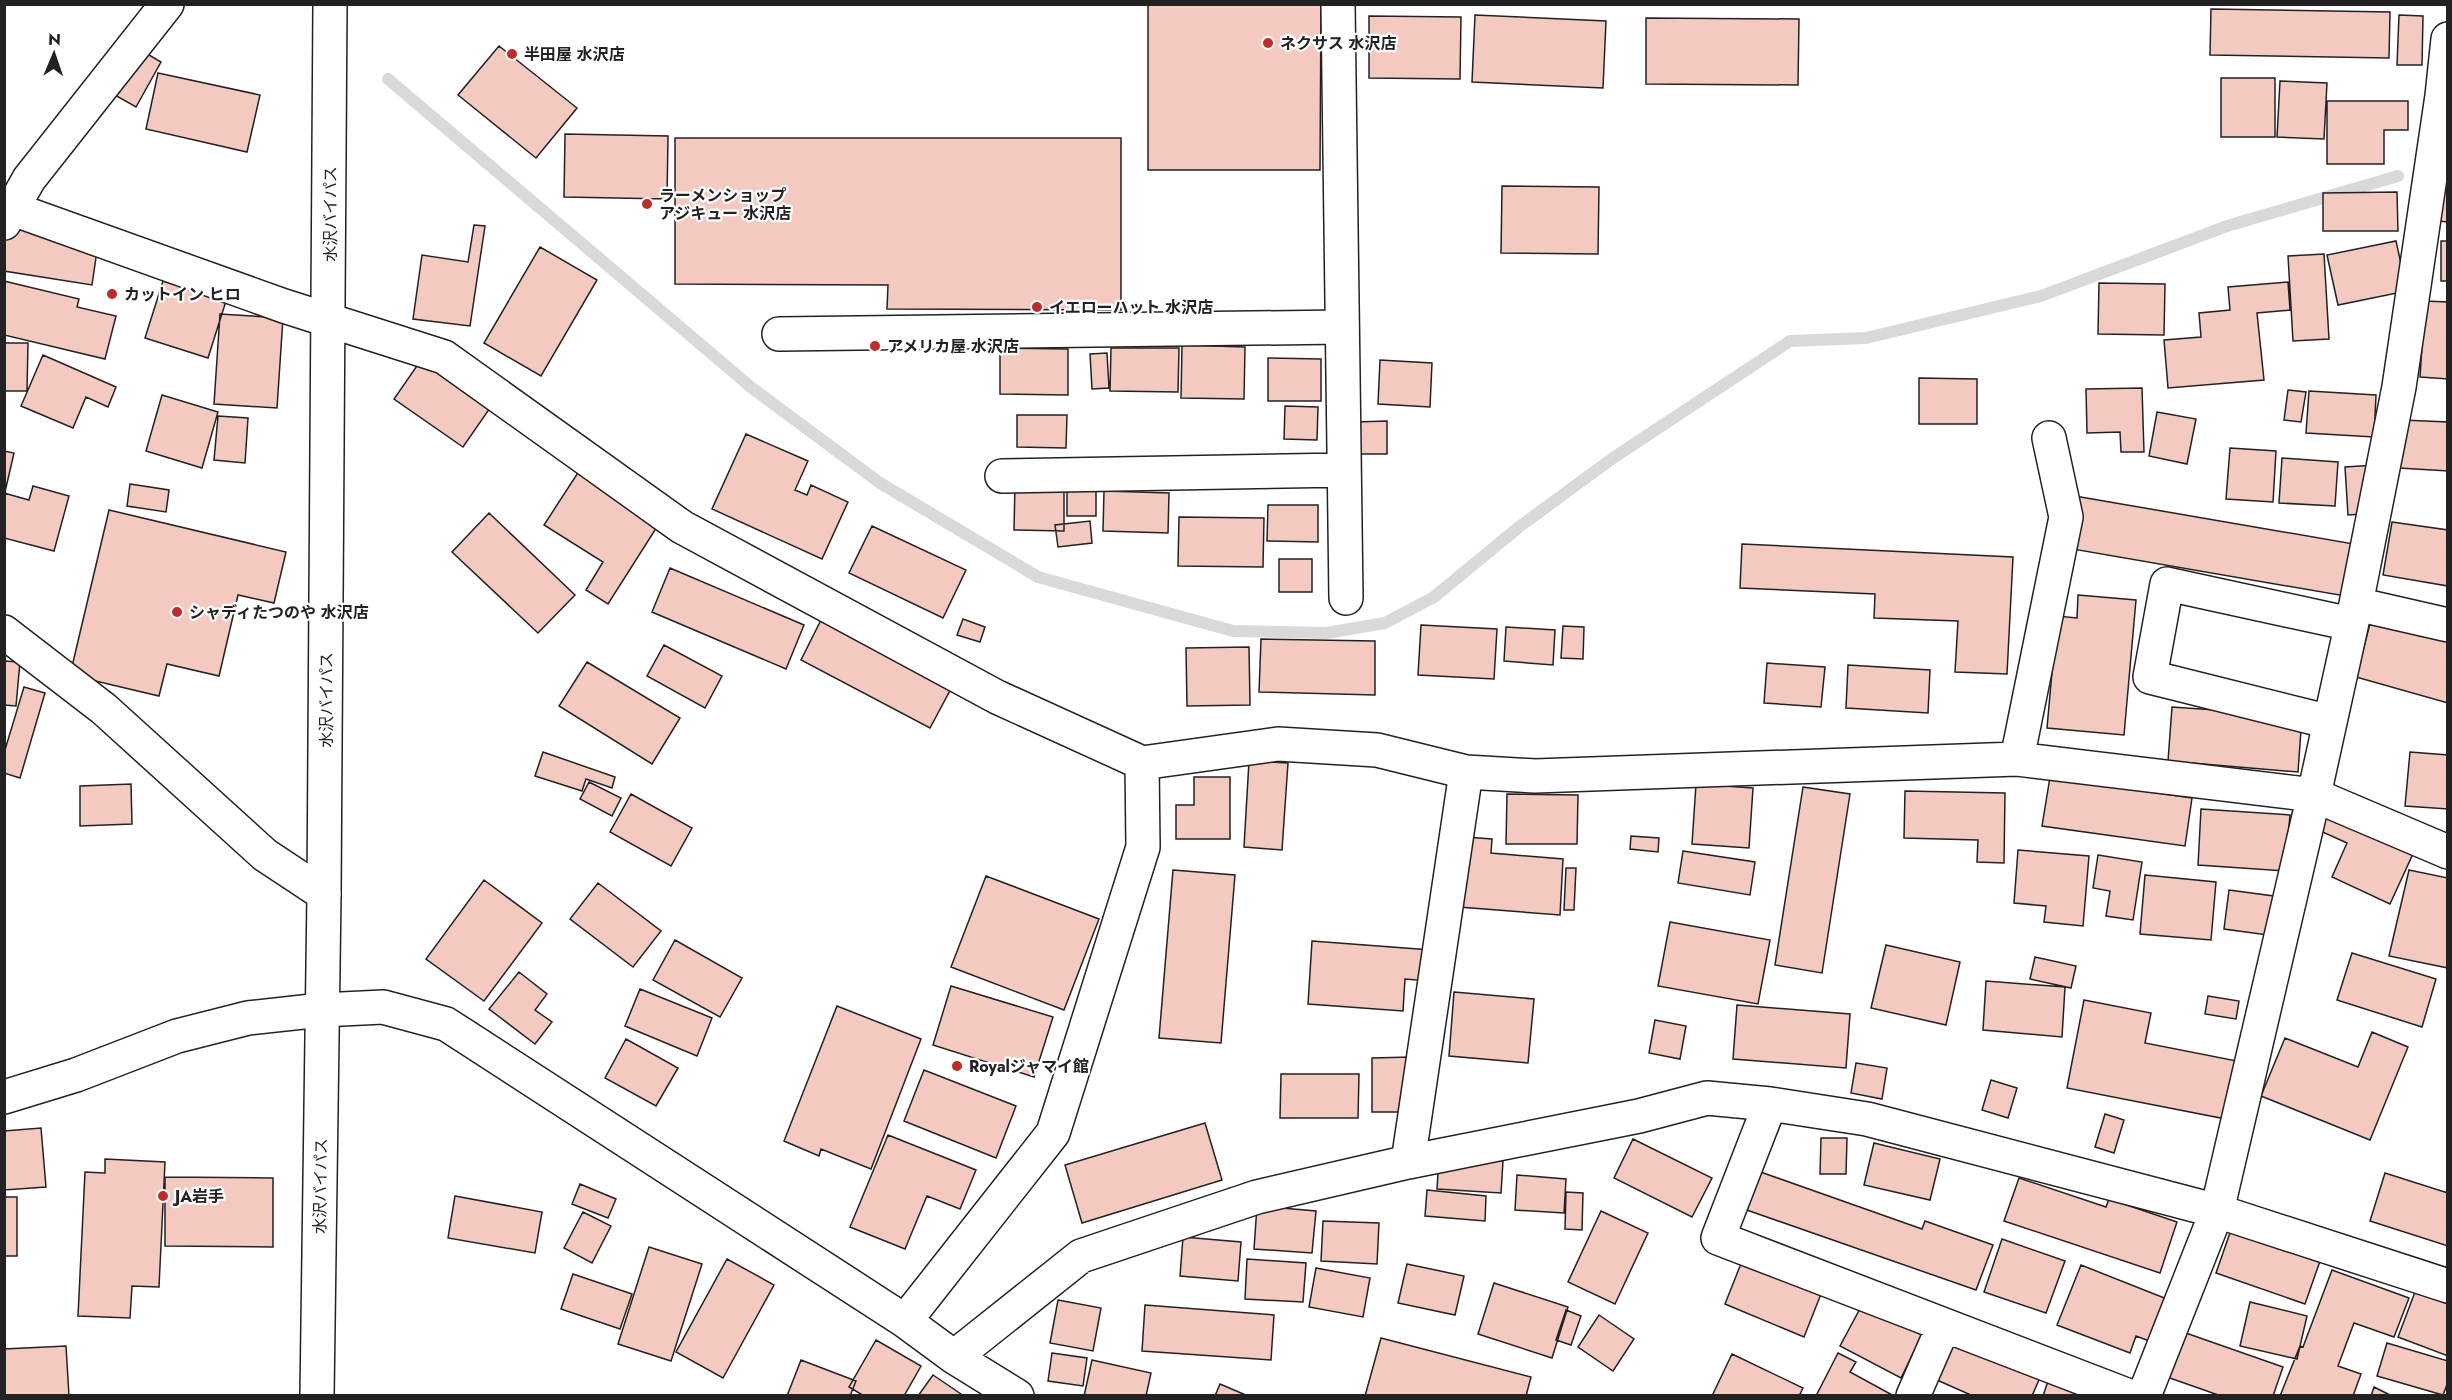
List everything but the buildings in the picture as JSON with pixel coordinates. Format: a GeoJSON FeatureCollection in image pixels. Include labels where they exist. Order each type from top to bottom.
{"type":"FeatureCollection","features":[{"type":"Feature","properties":{"kind":"main road"},"geometry":{"type":"LineString","coordinates":[[167,4],[17,176],[9,216],[444,357],[682,527],[997,696],[1142,764],[1278,744],[1377,750],[1466,772],[1535,776],[2017,759],[2314,795],[2448,852]]}},
{"type":"Feature","properties":{"kind":"main road","name":"水沢バイパス"},"geometry":{"type":"LineString","coordinates":[[317,1395],[324,894],[330,4]]}},
{"type":"Feature","properties":{"kind":"main road"},"geometry":{"type":"LineString","coordinates":[[1338,4],[1346,598]]}},
{"type":"Feature","properties":{"kind":"main road"},"geometry":{"type":"LineString","coordinates":[[2144,1395],[2217,1211],[2314,795],[2354,614],[2399,387],[2442,96],[2448,39]]}},
{"type":"Feature","properties":{"kind":"main road"},"geometry":{"type":"LineString","coordinates":[[780,334],[1342,327]]}},
{"type":"Feature","properties":{"kind":"main road"},"geometry":{"type":"LineString","coordinates":[[2017,759],[2066,517],[2049,438]]}},
{"type":"Feature","properties":{"kind":"main road"},"geometry":{"type":"LineString","coordinates":[[1002,476],[1344,470]]}},
{"type":"Feature","properties":{"kind":"main road"},"geometry":{"type":"LineString","coordinates":[[2330,722],[2150,677],[2167,584],[2354,614],[2448,625]]}},
{"type":"Feature","properties":{"kind":"main road"},"geometry":{"type":"LineString","coordinates":[[4,632],[104,708],[265,855],[324,894]]}},
{"type":"Feature","properties":{"kind":"main road"},"geometry":{"type":"LineString","coordinates":[[904,1321],[1053,1133],[1143,847],[1142,764]]}},
{"type":"Feature","properties":{"kind":"main road"},"geometry":{"type":"LineString","coordinates":[[1408,1162],[1466,772]]}},
{"type":"Feature","properties":{"kind":"main road"},"geometry":{"type":"LineString","coordinates":[[4,1097],[76,1075],[177,1036],[248,1018],[321,1010],[383,1007],[446,1024],[904,1321],[954,1358],[1017,1395]]}},
{"type":"Feature","properties":{"kind":"main road"},"geometry":{"type":"LineString","coordinates":[[954,1358],[1081,1256],[1257,1197],[1408,1162],[1639,1116],[1707,1098],[1770,1104],[1868,1119],[2217,1211],[2448,1286]]}},
{"type":"Feature","properties":{"kind":"main road"},"geometry":{"type":"LineString","coordinates":[[1770,1104],[1718,1238],[2129,1395]]}},
{"type":"Feature","properties":{"kind":"main road"},"geometry":{"type":"LineString","coordinates":[[1913,1395],[1944,1325]]}},
{"type":"Feature","properties":{"kind":"waterway"},"geometry":{"type":"LineString","coordinates":[[388,79],[752,388],[880,483],[1038,577],[1233,631],[1326,633],[1385,623],[1434,597],[1519,527],[1613,458],[1790,341],[1866,338],[2041,296],[2227,226],[2398,176]]}},
{"type":"Feature","properties":{"kind":"place","name":"ネクサス 水沢店"},"geometry":{"type":"Point","coordinates":[1268,43]}},
{"type":"Feature","properties":{"kind":"place","name":"半田屋 水沢店"},"geometry":{"type":"Point","coordinates":[512,54]}},
{"type":"Feature","properties":{"kind":"place","name":"ラーメンショップ アジキュー 水沢店"},"geometry":{"type":"Point","coordinates":[647,204]}},
{"type":"Feature","properties":{"kind":"place","name":"カットイン ヒロ"},"geometry":{"type":"Point","coordinates":[112,294]}},
{"type":"Feature","properties":{"kind":"place","name":"イエローハット 水沢店"},"geometry":{"type":"Point","coordinates":[1037,307]}},
{"type":"Feature","properties":{"kind":"place","name":"アメリカ屋 水沢店"},"geometry":{"type":"Point","coordinates":[875,346]}},
{"type":"Feature","properties":{"kind":"place","name":"シャディたつのや 水沢店"},"geometry":{"type":"Point","coordinates":[177,612]}},
{"type":"Feature","properties":{"kind":"place","name":"Royalジャマイ館"},"geometry":{"type":"Point","coordinates":[957,1066]}},
{"type":"Feature","properties":{"kind":"place","name":"JA岩手"},"geometry":{"type":"Point","coordinates":[163,1196]}}]}
